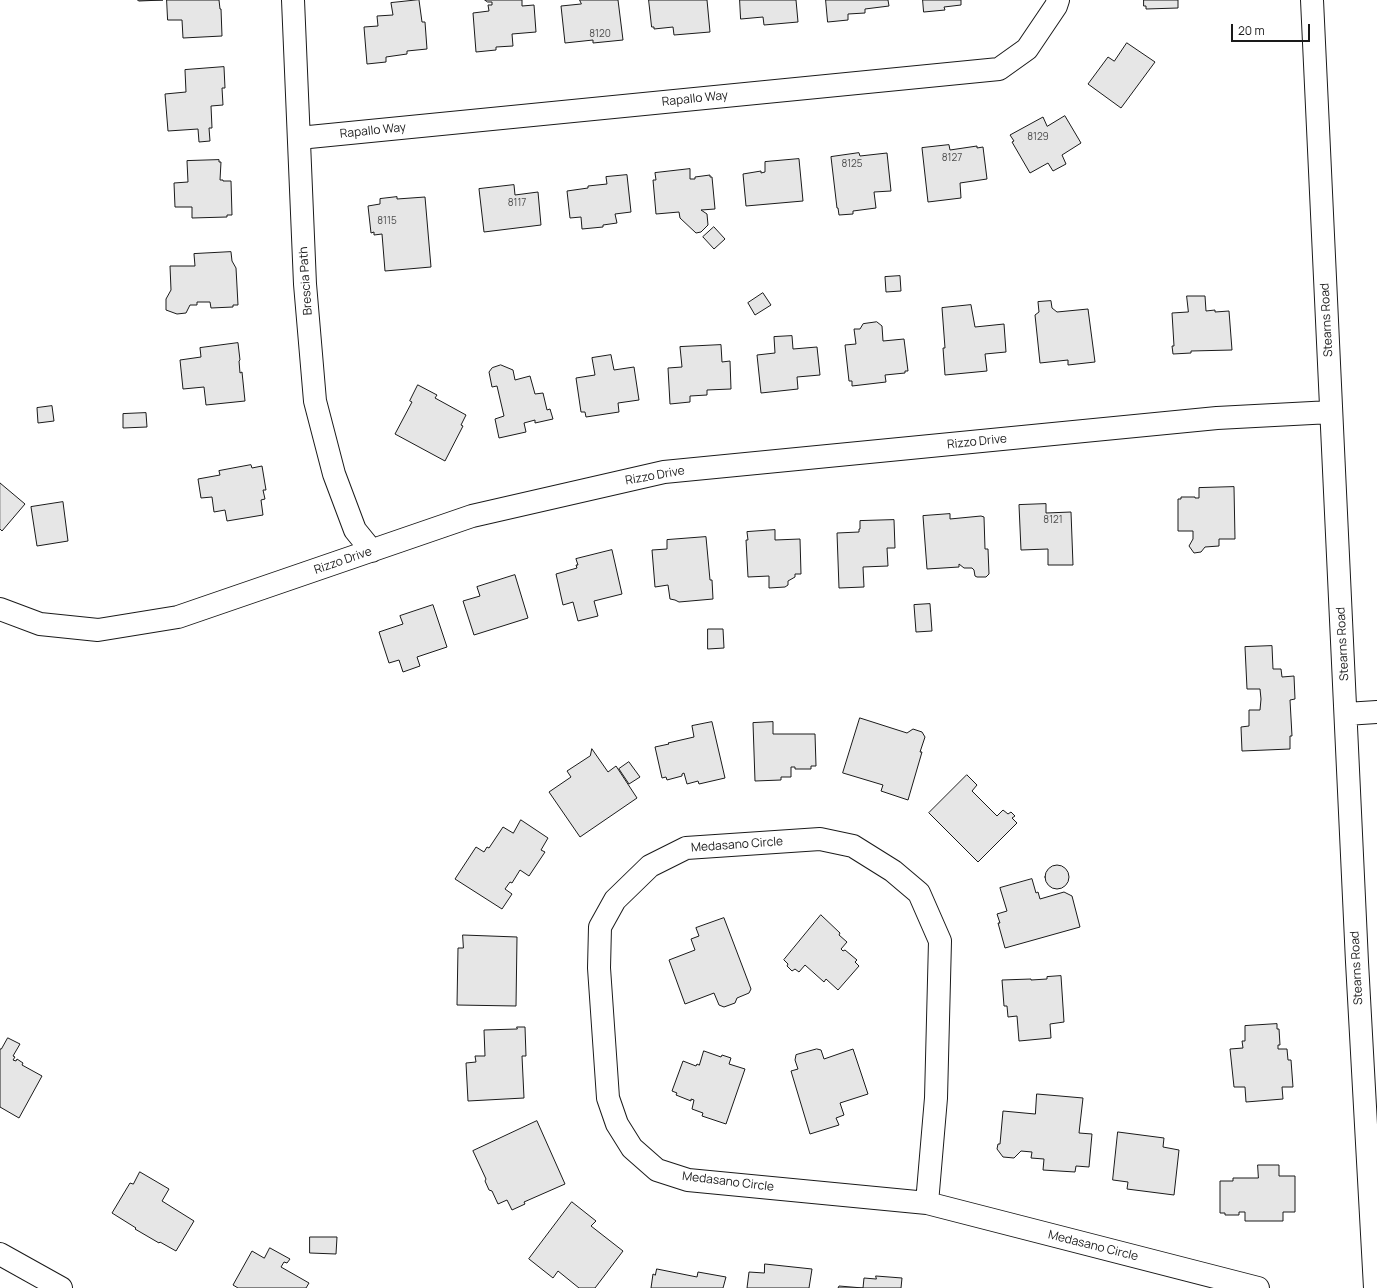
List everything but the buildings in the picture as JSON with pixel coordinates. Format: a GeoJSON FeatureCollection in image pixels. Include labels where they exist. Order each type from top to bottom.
{"type":"FeatureCollection","features":[{"type":"Feature","properties":{"kind":"street","name":"Brescia Path"},"geometry":{"type":"LineString","coordinates":[[293,0],[305,284],[316,400],[336,481],[355,530],[372,551]]}},
{"type":"Feature","properties":{"kind":"street","name":"Rapallo Way"},"geometry":{"type":"LineString","coordinates":[[299,138],[999,68],[1027,49],[1056,6],[1058,0]]}},
{"type":"Feature","properties":{"kind":"street","name":"Stearns Road"},"geometry":{"type":"LineString","coordinates":[[1312,0],[1357,954],[1375,1288]]}},
{"type":"Feature","properties":{"kind":"street","name":"Rizzo Drive"},"geometry":{"type":"LineString","coordinates":[[0,609],[40,624],[98,630],[178,617],[472,516],[664,472],[1217,418],[1332,412]]}},
{"type":"Feature","properties":{"kind":"street"},"geometry":{"type":"LineString","coordinates":[[1346,714],[1377,712]]}},
{"type":"Feature","properties":{"kind":"street","name":"Medasano Circle"},"geometry":{"type":"LineString","coordinates":[[927,1203],[936,1098],[940,941],[919,893],[894,871],[852,846],[820,839],[686,848],[650,866],[615,900],[600,927],[599,968],[608,1098],[617,1124],[632,1148],[657,1170],[688,1180],[927,1203],[1258,1288]]}},
{"type":"Feature","properties":{"kind":"street"},"geometry":{"type":"LineString","coordinates":[[0,1254],[61,1288]]}}]}
